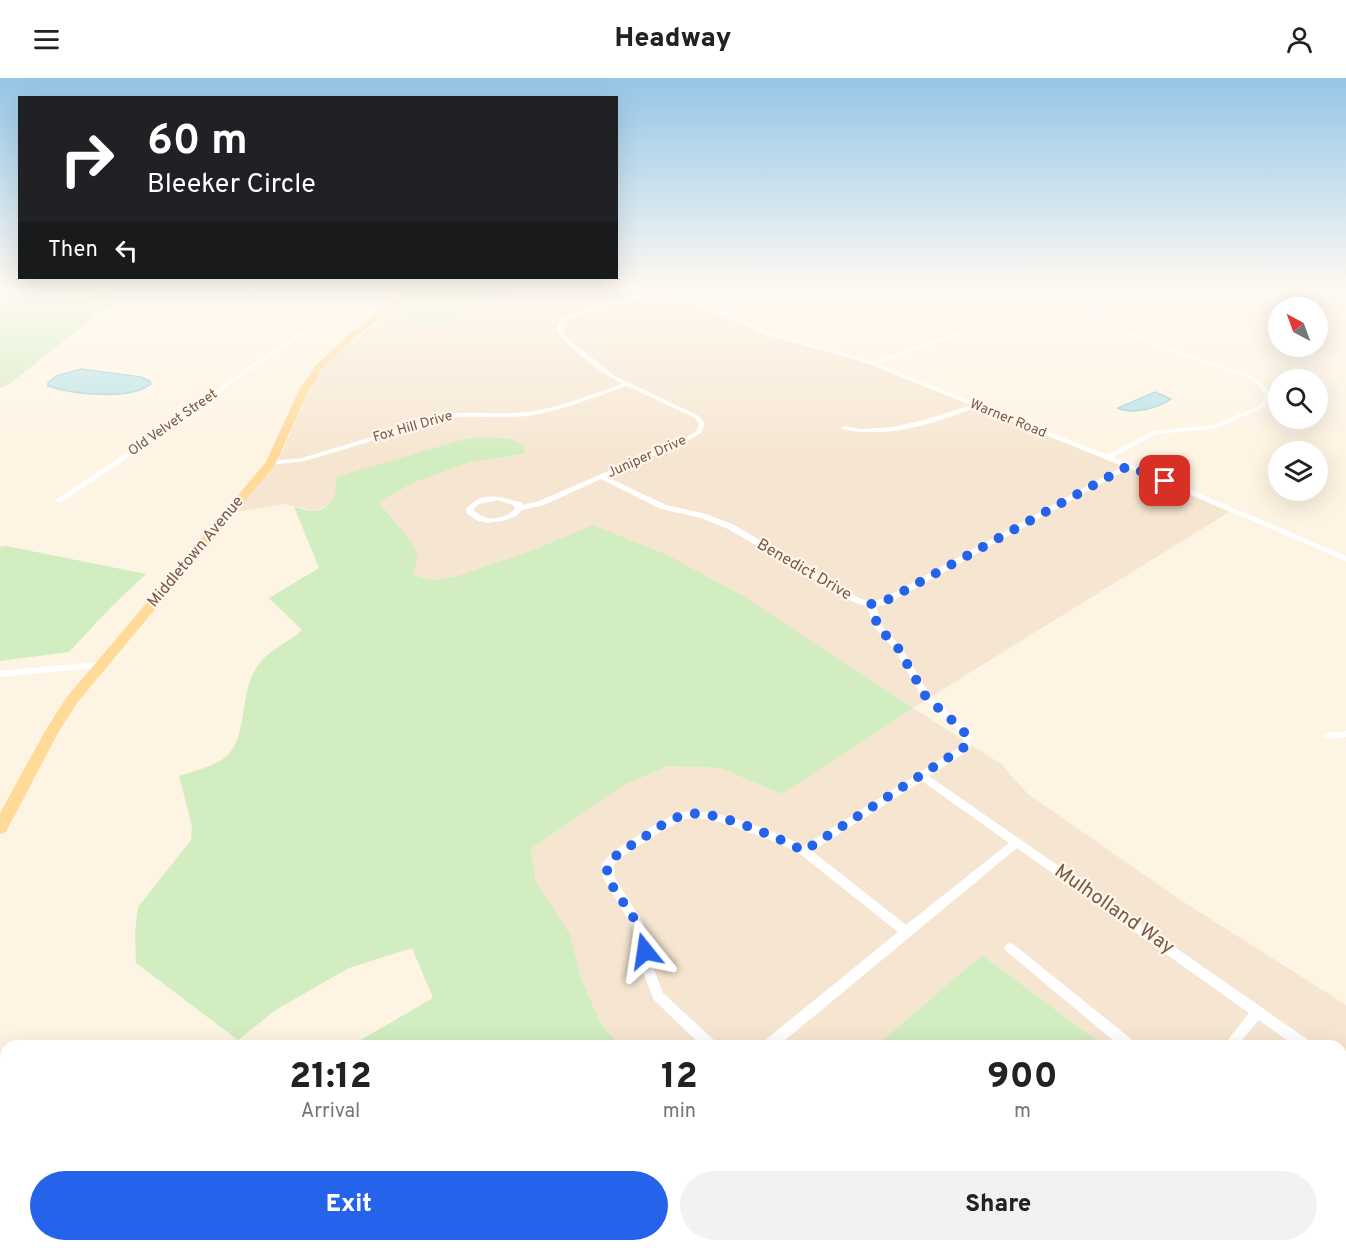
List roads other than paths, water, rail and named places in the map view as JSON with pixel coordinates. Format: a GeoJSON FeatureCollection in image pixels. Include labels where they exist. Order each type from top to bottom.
{"type":"FeatureCollection","features":[{"type":"Feature","properties":{"kind":"main road","name":"Middletown Avenue"},"geometry":{"type":"LineString","coordinates":[[0,828],[51,733],[71,701],[271,463],[304,390],[317,370],[339,347]]}},
{"type":"Feature","properties":{"kind":"street","name":"Old Velvet Street"},"geometry":{"type":"LineString","coordinates":[[59,500],[168,428],[282,347]]}},
{"type":"Feature","properties":{"kind":"street","name":"Juniper Drive"},"geometry":{"type":"LineString","coordinates":[[520,508],[512,501],[491,499],[477,502],[470,512],[477,518],[496,520],[515,514],[520,508],[542,503],[689,438],[699,432],[701,427],[697,417],[604,371],[575,347]]}},
{"type":"Feature","properties":{"kind":"street","name":"Warner Road"},"geometry":{"type":"LineString","coordinates":[[813,347],[872,364],[1128,466],[1346,559]]}},
{"type":"Feature","properties":{"kind":"street"},"geometry":{"type":"LineString","coordinates":[[872,364],[920,347]]}},
{"type":"Feature","properties":{"kind":"street"},"geometry":{"type":"LineString","coordinates":[[1106,458],[1156,432],[1215,427],[1262,406],[1269,396],[1266,389],[1248,375],[1164,347]]}},
{"type":"Feature","properties":{"kind":"street","name":"Fox Hill Drive"},"geometry":{"type":"LineString","coordinates":[[271,463],[303,460],[447,416],[465,413],[513,415],[543,411],[627,384]]}},
{"type":"Feature","properties":{"kind":"street"},"geometry":{"type":"LineString","coordinates":[[844,428],[865,431],[916,425],[974,406]]}},
{"type":"Feature","properties":{"kind":"street","name":"Benedict Drive"},"geometry":{"type":"LineString","coordinates":[[602,477],[664,507],[703,516],[731,527],[847,596],[871,604],[881,603],[893,597],[1128,466]]}},
{"type":"Feature","properties":{"kind":"street"},"geometry":{"type":"LineString","coordinates":[[804,851],[962,750],[968,741],[966,735],[926,697],[898,648],[878,627],[871,604]]}},
{"type":"Feature","properties":{"kind":"street"},"geometry":{"type":"LineString","coordinates":[[0,674],[99,665]]}},
{"type":"Feature","properties":{"kind":"street"},"geometry":{"type":"LineString","coordinates":[[1327,736],[1346,734]]}},
{"type":"Feature","properties":{"kind":"street","name":"Mulholland Way"},"geometry":{"type":"LineString","coordinates":[[922,776],[1298,1040]]}},
{"type":"Feature","properties":{"kind":"street"},"geometry":{"type":"LineString","coordinates":[[705,1040],[658,996],[648,970],[641,932],[613,887],[607,870],[608,864],[616,855],[658,828],[691,814],[722,819],[780,839],[804,851],[906,932]]}},
{"type":"Feature","properties":{"kind":"street"},"geometry":{"type":"LineString","coordinates":[[775,1040],[1017,842]]}},
{"type":"Feature","properties":{"kind":"street"},"geometry":{"type":"LineString","coordinates":[[1010,948],[1123,1040]]}},
{"type":"Feature","properties":{"kind":"street"},"geometry":{"type":"LineString","coordinates":[[1234,1040],[1258,1012]]}},
{"type":"Feature","properties":{"kind":"water"},"geometry":{"type":"Polygon","coordinates":[[[81,369],[141,377],[150,381],[151,384],[129,393],[116,394],[86,393],[48,386],[48,383],[56,376],[81,369]]]}},
{"type":"Feature","properties":{"kind":"water"},"geometry":{"type":"Polygon","coordinates":[[[1155,392],[1171,399],[1145,410],[1130,411],[1118,408],[1155,392]]]}}]}
